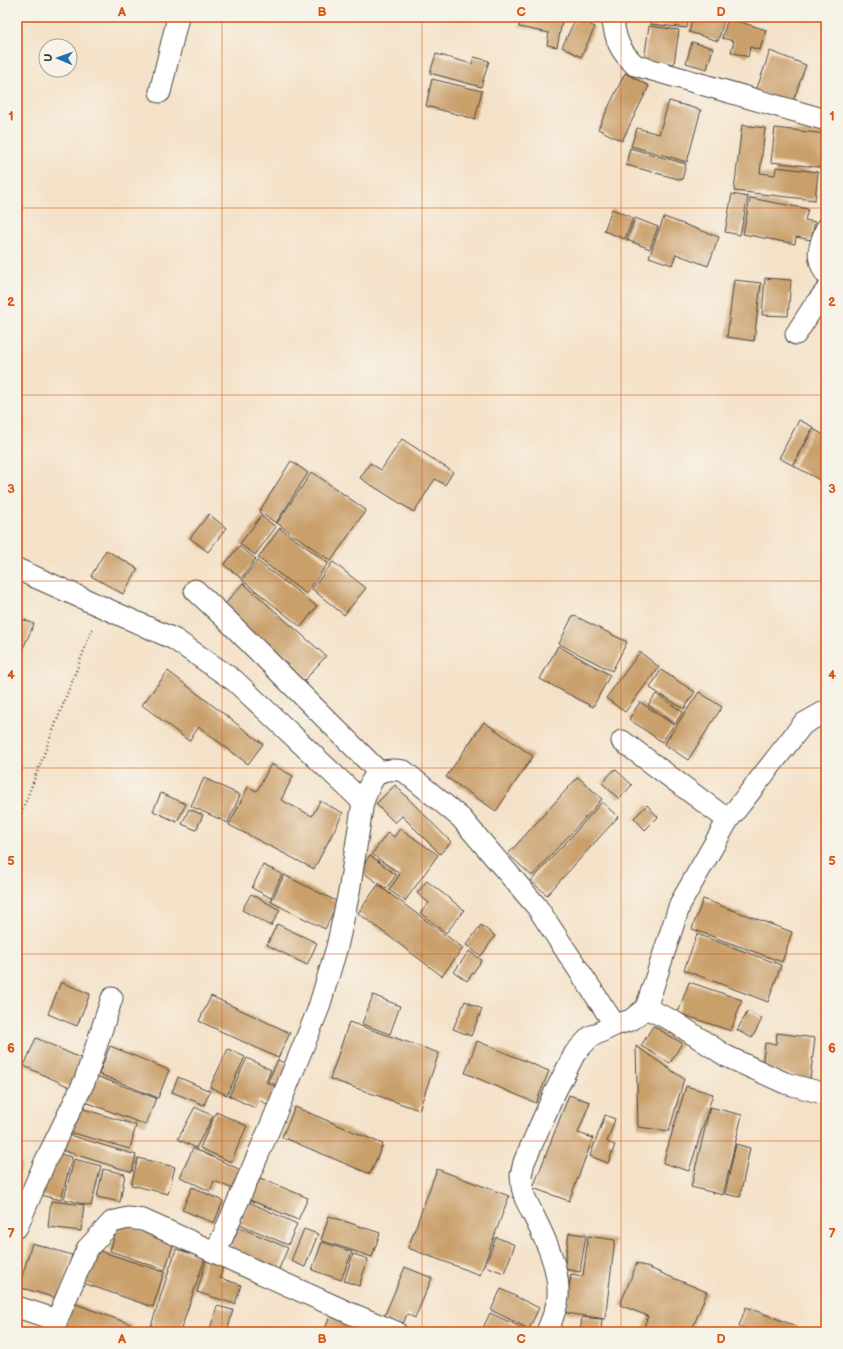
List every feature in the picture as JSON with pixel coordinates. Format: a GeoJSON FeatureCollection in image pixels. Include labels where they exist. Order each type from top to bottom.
{"type":"FeatureCollection","features":[{"type":"Feature","properties":{"kind":"street"},"geometry":{"type":"LineString","coordinates":[[160,92],[178,17]]}},
{"type":"Feature","properties":{"kind":"street"},"geometry":{"type":"LineString","coordinates":[[612,17],[618,44],[624,55],[636,65],[826,120]]}},
{"type":"Feature","properties":{"kind":"street"},"geometry":{"type":"LineString","coordinates":[[826,229],[820,243],[818,254],[822,268],[826,274]]}},
{"type":"Feature","properties":{"kind":"street"},"geometry":{"type":"LineString","coordinates":[[796,334],[814,306],[826,292]]}},
{"type":"Feature","properties":{"kind":"street"},"geometry":{"type":"LineString","coordinates":[[17,569],[174,639],[235,681],[363,802]]}},
{"type":"Feature","properties":{"kind":"street"},"geometry":{"type":"LineString","coordinates":[[195,590],[379,772]]}},
{"type":"Feature","properties":{"kind":"street"},"geometry":{"type":"LineString","coordinates":[[547,1332],[558,1297],[557,1280],[553,1261],[525,1198],[521,1175],[524,1162],[555,1092],[575,1053],[590,1037],[615,1025],[631,1020],[646,1008],[680,904],[728,820],[803,724],[826,711]]}},
{"type":"Feature","properties":{"kind":"street"},"geometry":{"type":"LineString","coordinates":[[622,741],[728,820]]}},
{"type":"Feature","properties":{"kind":"street"},"geometry":{"type":"LineString","coordinates":[[216,1252],[272,1126],[318,1010],[337,947],[349,892],[363,802],[370,782],[379,772],[393,769],[404,772],[460,818],[537,907],[615,1025]]}},
{"type":"Feature","properties":{"kind":"street"},"geometry":{"type":"LineString","coordinates":[[17,1227],[45,1162],[85,1080],[112,998]]}},
{"type":"Feature","properties":{"kind":"street"},"geometry":{"type":"LineString","coordinates":[[646,1008],[673,1021],[726,1056],[785,1083],[826,1094]]}},
{"type":"Feature","properties":{"kind":"street"},"geometry":{"type":"LineString","coordinates":[[17,1307],[55,1326],[87,1249],[112,1222],[128,1218],[143,1220],[352,1314],[396,1332]]}},
{"type":"Feature","properties":{"kind":"path"},"geometry":{"type":"LineString","coordinates":[[17,824],[102,606]]}},
{"type":"Feature","properties":{"kind":"building"},"geometry":{"type":"Polygon","coordinates":[[[521,17],[563,17],[557,47],[547,45],[549,33],[519,27],[521,17]]]}},
{"type":"Feature","properties":{"kind":"building"},"geometry":{"type":"Polygon","coordinates":[[[651,17],[688,17],[687,28],[650,24],[651,17]]]}},
{"type":"Feature","properties":{"kind":"building"},"geometry":{"type":"Polygon","coordinates":[[[693,17],[725,17],[718,41],[689,32],[693,17]]]}},
{"type":"Feature","properties":{"kind":"building"},"geometry":{"type":"Polygon","coordinates":[[[576,18],[595,27],[581,57],[562,47],[576,18]]]}},
{"type":"Feature","properties":{"kind":"building"},"geometry":{"type":"Polygon","coordinates":[[[728,18],[766,30],[760,50],[750,47],[748,57],[731,52],[734,41],[722,38],[728,18]]]}},
{"type":"Feature","properties":{"kind":"building"},"geometry":{"type":"Polygon","coordinates":[[[649,26],[679,30],[674,64],[644,60],[649,26]]]}},
{"type":"Feature","properties":{"kind":"building"},"geometry":{"type":"Polygon","coordinates":[[[692,42],[713,48],[707,69],[686,63],[692,42]]]}},
{"type":"Feature","properties":{"kind":"building"},"geometry":{"type":"Polygon","coordinates":[[[770,51],[806,65],[792,104],[756,91],[770,51]]]}},
{"type":"Feature","properties":{"kind":"building"},"geometry":{"type":"Polygon","coordinates":[[[436,54],[472,64],[474,57],[489,61],[481,87],[430,73],[436,54]]]}},
{"type":"Feature","properties":{"kind":"building"},"geometry":{"type":"Polygon","coordinates":[[[625,73],[649,86],[622,141],[598,129],[625,73]]]}},
{"type":"Feature","properties":{"kind":"building"},"geometry":{"type":"Polygon","coordinates":[[[432,79],[482,91],[475,119],[426,106],[432,79]]]}},
{"type":"Feature","properties":{"kind":"building"},"geometry":{"type":"Polygon","coordinates":[[[669,101],[701,110],[687,162],[631,146],[637,128],[659,134],[669,101]]]}},
{"type":"Feature","properties":{"kind":"building"},"geometry":{"type":"Polygon","coordinates":[[[742,125],[765,128],[760,173],[775,175],[776,167],[818,172],[815,200],[734,191],[742,125]]]}},
{"type":"Feature","properties":{"kind":"building"},"geometry":{"type":"Polygon","coordinates":[[[775,128],[826,134],[826,168],[771,162],[775,128]]]}},
{"type":"Feature","properties":{"kind":"building"},"geometry":{"type":"Polygon","coordinates":[[[630,148],[686,164],[682,180],[626,165],[630,148]]]}},
{"type":"Feature","properties":{"kind":"building"},"geometry":{"type":"Polygon","coordinates":[[[732,194],[748,197],[740,235],[725,232],[732,194]]]}},
{"type":"Feature","properties":{"kind":"building"},"geometry":{"type":"Polygon","coordinates":[[[750,198],[808,209],[805,220],[815,222],[811,240],[796,237],[795,244],[743,234],[750,198]]]}},
{"type":"Feature","properties":{"kind":"building"},"geometry":{"type":"Polygon","coordinates":[[[612,209],[633,218],[625,239],[604,231],[612,209]]]}},
{"type":"Feature","properties":{"kind":"building"},"geometry":{"type":"Polygon","coordinates":[[[664,217],[719,237],[708,266],[676,254],[672,265],[649,257],[664,217]]]}},
{"type":"Feature","properties":{"kind":"building"},"geometry":{"type":"Polygon","coordinates":[[[635,218],[658,227],[650,249],[627,240],[635,218]]]}},
{"type":"Feature","properties":{"kind":"building"},"geometry":{"type":"Polygon","coordinates":[[[765,278],[791,280],[788,316],[762,315],[765,278]]]}},
{"type":"Feature","properties":{"kind":"building"},"geometry":{"type":"Polygon","coordinates":[[[734,280],[761,283],[754,341],[727,337],[734,280]]]}},
{"type":"Feature","properties":{"kind":"building"},"geometry":{"type":"Polygon","coordinates":[[[799,420],[813,427],[792,465],[779,458],[799,420]]]}},
{"type":"Feature","properties":{"kind":"building"},"geometry":{"type":"Polygon","coordinates":[[[813,429],[826,436],[826,469],[820,480],[794,466],[813,429]]]}},
{"type":"Feature","properties":{"kind":"building"},"geometry":{"type":"Polygon","coordinates":[[[402,439],[453,472],[445,485],[435,479],[414,512],[360,478],[370,463],[381,470],[402,439]]]}},
{"type":"Feature","properties":{"kind":"building"},"geometry":{"type":"Polygon","coordinates":[[[291,461],[308,473],[276,523],[259,512],[291,461]]]}},
{"type":"Feature","properties":{"kind":"building"},"geometry":{"type":"Polygon","coordinates":[[[312,472],[366,510],[331,561],[277,523],[312,472]]]}},
{"type":"Feature","properties":{"kind":"building"},"geometry":{"type":"Polygon","coordinates":[[[209,514],[226,528],[208,552],[190,538],[209,514]]]}},
{"type":"Feature","properties":{"kind":"building"},"geometry":{"type":"Polygon","coordinates":[[[261,516],[276,527],[255,555],[240,544],[261,516]]]}},
{"type":"Feature","properties":{"kind":"building"},"geometry":{"type":"Polygon","coordinates":[[[280,528],[328,563],[306,594],[258,558],[280,528]]]}},
{"type":"Feature","properties":{"kind":"building"},"geometry":{"type":"Polygon","coordinates":[[[239,546],[256,559],[241,578],[224,565],[239,546]]]}},
{"type":"Feature","properties":{"kind":"building"},"geometry":{"type":"Polygon","coordinates":[[[106,550],[138,569],[123,594],[91,576],[106,550]]]}},
{"type":"Feature","properties":{"kind":"building"},"geometry":{"type":"Polygon","coordinates":[[[257,561],[317,606],[301,627],[242,580],[257,561]]]}},
{"type":"Feature","properties":{"kind":"building"},"geometry":{"type":"Polygon","coordinates":[[[333,562],[366,588],[344,615],[312,589],[333,562]]]}},
{"type":"Feature","properties":{"kind":"building"},"geometry":{"type":"Polygon","coordinates":[[[243,583],[326,656],[303,682],[220,610],[243,583]]]}},
{"type":"Feature","properties":{"kind":"building"},"geometry":{"type":"Polygon","coordinates":[[[573,615],[627,642],[612,671],[559,644],[573,615]]]}},
{"type":"Feature","properties":{"kind":"building"},"geometry":{"type":"Polygon","coordinates":[[[17,617],[34,624],[19,657],[17,657],[17,617]]]}},
{"type":"Feature","properties":{"kind":"building"},"geometry":{"type":"Polygon","coordinates":[[[558,646],[610,675],[593,707],[540,679],[558,646]]]}},
{"type":"Feature","properties":{"kind":"building"},"geometry":{"type":"Polygon","coordinates":[[[640,652],[659,667],[625,712],[606,698],[640,652]]]}},
{"type":"Feature","properties":{"kind":"building"},"geometry":{"type":"Polygon","coordinates":[[[661,670],[695,692],[684,709],[650,688],[661,670]]]}},
{"type":"Feature","properties":{"kind":"building"},"geometry":{"type":"Polygon","coordinates":[[[168,671],[263,744],[248,764],[199,727],[189,741],[142,705],[168,671]]]}},
{"type":"Feature","properties":{"kind":"building"},"geometry":{"type":"Polygon","coordinates":[[[699,692],[722,707],[688,760],[664,744],[699,692]]]}},
{"type":"Feature","properties":{"kind":"building"},"geometry":{"type":"Polygon","coordinates":[[[656,694],[683,712],[675,724],[648,705],[656,694]]]}},
{"type":"Feature","properties":{"kind":"building"},"geometry":{"type":"Polygon","coordinates":[[[640,702],[674,725],[662,742],[629,719],[640,702]]]}},
{"type":"Feature","properties":{"kind":"building"},"geometry":{"type":"Polygon","coordinates":[[[484,722],[533,756],[496,811],[446,777],[484,722]]]}},
{"type":"Feature","properties":{"kind":"building"},"geometry":{"type":"Polygon","coordinates":[[[271,764],[293,776],[281,800],[312,816],[320,801],[343,813],[314,869],[229,825],[248,787],[257,791],[271,764]]]}},
{"type":"Feature","properties":{"kind":"building"},"geometry":{"type":"Polygon","coordinates":[[[615,769],[632,785],[619,799],[602,783],[615,769]]]}},
{"type":"Feature","properties":{"kind":"building"},"geometry":{"type":"Polygon","coordinates":[[[578,777],[602,799],[532,876],[508,854],[578,777]]]}},
{"type":"Feature","properties":{"kind":"building"},"geometry":{"type":"Polygon","coordinates":[[[204,778],[240,795],[228,823],[191,806],[204,778]]]}},
{"type":"Feature","properties":{"kind":"building"},"geometry":{"type":"Polygon","coordinates":[[[395,785],[451,842],[440,854],[402,816],[395,823],[376,804],[395,785]]]}},
{"type":"Feature","properties":{"kind":"building"},"geometry":{"type":"Polygon","coordinates":[[[161,793],[186,804],[177,822],[153,811],[161,793]]]}},
{"type":"Feature","properties":{"kind":"building"},"geometry":{"type":"Polygon","coordinates":[[[602,802],[618,817],[547,895],[531,881],[602,802]]]}},
{"type":"Feature","properties":{"kind":"building"},"geometry":{"type":"Polygon","coordinates":[[[647,805],[658,817],[645,830],[634,818],[647,805]]]}},
{"type":"Feature","properties":{"kind":"building"},"geometry":{"type":"Polygon","coordinates":[[[189,809],[203,815],[196,830],[182,824],[189,809]]]}},
{"type":"Feature","properties":{"kind":"building"},"geometry":{"type":"Polygon","coordinates":[[[400,828],[438,855],[405,901],[389,890],[400,874],[372,854],[388,832],[394,837],[400,828]]]}},
{"type":"Feature","properties":{"kind":"building"},"geometry":{"type":"Polygon","coordinates":[[[370,855],[396,875],[386,889],[360,870],[370,855]]]}},
{"type":"Feature","properties":{"kind":"building"},"geometry":{"type":"Polygon","coordinates":[[[263,865],[282,874],[271,898],[252,888],[263,865]]]}},
{"type":"Feature","properties":{"kind":"building"},"geometry":{"type":"Polygon","coordinates":[[[284,875],[338,902],[325,929],[271,902],[284,875]]]}},
{"type":"Feature","properties":{"kind":"building"},"geometry":{"type":"Polygon","coordinates":[[[427,881],[464,910],[446,933],[420,913],[429,903],[417,893],[427,881]]]}},
{"type":"Feature","properties":{"kind":"building"},"geometry":{"type":"Polygon","coordinates":[[[378,885],[463,948],[442,976],[358,913],[378,885]]]}},
{"type":"Feature","properties":{"kind":"building"},"geometry":{"type":"Polygon","coordinates":[[[251,894],[280,910],[271,926],[242,910],[251,894]]]}},
{"type":"Feature","properties":{"kind":"building"},"geometry":{"type":"Polygon","coordinates":[[[703,899],[792,932],[782,962],[692,929],[703,899]]]}},
{"type":"Feature","properties":{"kind":"building"},"geometry":{"type":"Polygon","coordinates":[[[277,924],[317,943],[307,965],[267,945],[277,924]]]}},
{"type":"Feature","properties":{"kind":"building"},"geometry":{"type":"Polygon","coordinates":[[[481,925],[495,936],[481,956],[466,945],[481,925]]]}},
{"type":"Feature","properties":{"kind":"building"},"geometry":{"type":"Polygon","coordinates":[[[697,934],[781,965],[768,1002],[684,970],[697,934]]]}},
{"type":"Feature","properties":{"kind":"building"},"geometry":{"type":"Polygon","coordinates":[[[469,951],[482,960],[467,981],[454,972],[469,951]]]}},
{"type":"Feature","properties":{"kind":"building"},"geometry":{"type":"Polygon","coordinates":[[[61,982],[90,994],[77,1026],[48,1014],[61,982]]]}},
{"type":"Feature","properties":{"kind":"building"},"geometry":{"type":"Polygon","coordinates":[[[689,982],[742,1000],[731,1031],[678,1013],[689,982]]]}},
{"type":"Feature","properties":{"kind":"building"},"geometry":{"type":"Polygon","coordinates":[[[373,995],[400,1006],[390,1034],[362,1024],[373,995]]]}},
{"type":"Feature","properties":{"kind":"building"},"geometry":{"type":"Polygon","coordinates":[[[211,996],[290,1033],[278,1058],[199,1021],[211,996]]]}},
{"type":"Feature","properties":{"kind":"building"},"geometry":{"type":"Polygon","coordinates":[[[465,1001],[482,1009],[471,1036],[453,1029],[465,1001]]]}},
{"type":"Feature","properties":{"kind":"building"},"geometry":{"type":"Polygon","coordinates":[[[748,1011],[762,1019],[752,1038],[737,1030],[748,1011]]]}},
{"type":"Feature","properties":{"kind":"building"},"geometry":{"type":"Polygon","coordinates":[[[349,1022],[439,1053],[419,1110],[330,1079],[349,1022]]]}},
{"type":"Feature","properties":{"kind":"building"},"geometry":{"type":"Polygon","coordinates":[[[653,1026],[682,1043],[670,1063],[641,1046],[653,1026]]]}},
{"type":"Feature","properties":{"kind":"building"},"geometry":{"type":"Polygon","coordinates":[[[777,1033],[815,1038],[810,1080],[762,1066],[765,1043],[776,1044],[777,1033]]]}},
{"type":"Feature","properties":{"kind":"building"},"geometry":{"type":"Polygon","coordinates":[[[36,1038],[85,1060],[72,1088],[24,1066],[36,1038]]]}},
{"type":"Feature","properties":{"kind":"building"},"geometry":{"type":"Polygon","coordinates":[[[477,1041],[549,1071],[536,1103],[465,1073],[477,1041]]]}},
{"type":"Feature","properties":{"kind":"building"},"geometry":{"type":"Polygon","coordinates":[[[110,1046],[169,1070],[158,1098],[99,1074],[110,1046]]]}},
{"type":"Feature","properties":{"kind":"building"},"geometry":{"type":"Polygon","coordinates":[[[636,1046],[684,1079],[669,1131],[638,1127],[636,1046]]]}},
{"type":"Feature","properties":{"kind":"building"},"geometry":{"type":"Polygon","coordinates":[[[228,1049],[245,1057],[227,1095],[210,1087],[228,1049]]]}},
{"type":"Feature","properties":{"kind":"building"},"geometry":{"type":"Polygon","coordinates":[[[247,1058],[271,1070],[266,1082],[279,1088],[270,1106],[259,1100],[255,1108],[229,1096],[247,1058]]]}},
{"type":"Feature","properties":{"kind":"building"},"geometry":{"type":"Polygon","coordinates":[[[278,1060],[290,1066],[281,1087],[268,1081],[278,1060]]]}},
{"type":"Feature","properties":{"kind":"building"},"geometry":{"type":"Polygon","coordinates":[[[93,1075],[156,1098],[146,1125],[83,1101],[93,1075]]]}},
{"type":"Feature","properties":{"kind":"building"},"geometry":{"type":"Polygon","coordinates":[[[178,1077],[210,1091],[204,1105],[172,1092],[178,1077]]]}},
{"type":"Feature","properties":{"kind":"building"},"geometry":{"type":"Polygon","coordinates":[[[686,1086],[713,1094],[689,1171],[663,1163],[686,1086]]]}},
{"type":"Feature","properties":{"kind":"building"},"geometry":{"type":"Polygon","coordinates":[[[569,1095],[590,1102],[578,1133],[593,1138],[569,1201],[533,1188],[569,1095]]]}},
{"type":"Feature","properties":{"kind":"building"},"geometry":{"type":"Polygon","coordinates":[[[77,1107],[136,1125],[130,1149],[69,1132],[77,1107]]]}},
{"type":"Feature","properties":{"kind":"building"},"geometry":{"type":"Polygon","coordinates":[[[195,1107],[213,1116],[196,1148],[178,1139],[195,1107]]]}},
{"type":"Feature","properties":{"kind":"building"},"geometry":{"type":"Polygon","coordinates":[[[295,1107],[383,1144],[370,1174],[282,1137],[295,1107]]]}},
{"type":"Feature","properties":{"kind":"building"},"geometry":{"type":"Polygon","coordinates":[[[710,1107],[742,1115],[723,1195],[691,1187],[710,1107]]]}},
{"type":"Feature","properties":{"kind":"building"},"geometry":{"type":"Polygon","coordinates":[[[216,1112],[247,1126],[231,1162],[200,1148],[216,1112]]]}},
{"type":"Feature","properties":{"kind":"building"},"geometry":{"type":"Polygon","coordinates":[[[605,1115],[615,1119],[607,1142],[615,1145],[608,1163],[590,1156],[605,1115]]]}},
{"type":"Feature","properties":{"kind":"building"},"geometry":{"type":"Polygon","coordinates":[[[66,1134],[136,1155],[132,1172],[61,1150],[66,1134]]]}},
{"type":"Feature","properties":{"kind":"building"},"geometry":{"type":"Polygon","coordinates":[[[736,1144],[750,1148],[740,1197],[725,1194],[736,1144]]]}},
{"type":"Feature","properties":{"kind":"building"},"geometry":{"type":"Polygon","coordinates":[[[193,1148],[241,1170],[233,1189],[214,1181],[210,1191],[180,1177],[193,1148]]]}},
{"type":"Feature","properties":{"kind":"building"},"geometry":{"type":"Polygon","coordinates":[[[52,1152],[72,1157],[61,1200],[40,1195],[52,1152]]]}},
{"type":"Feature","properties":{"kind":"building"},"geometry":{"type":"Polygon","coordinates":[[[138,1158],[175,1167],[168,1194],[131,1185],[138,1158]]]}},
{"type":"Feature","properties":{"kind":"building"},"geometry":{"type":"Polygon","coordinates":[[[74,1159],[101,1166],[91,1206],[64,1199],[74,1159]]]}},
{"type":"Feature","properties":{"kind":"building"},"geometry":{"type":"Polygon","coordinates":[[[17,1162],[22,1164],[17,1179],[17,1162]]]}},
{"type":"Feature","properties":{"kind":"building"},"geometry":{"type":"Polygon","coordinates":[[[103,1169],[125,1174],[120,1202],[97,1197],[103,1169]]]}},
{"type":"Feature","properties":{"kind":"building"},"geometry":{"type":"Polygon","coordinates":[[[437,1169],[509,1196],[480,1275],[408,1248],[437,1169]]]}},
{"type":"Feature","properties":{"kind":"building"},"geometry":{"type":"Polygon","coordinates":[[[260,1178],[308,1198],[298,1220],[250,1200],[260,1178]]]}},
{"type":"Feature","properties":{"kind":"building"},"geometry":{"type":"Polygon","coordinates":[[[192,1187],[223,1201],[214,1223],[182,1210],[192,1187]]]}},
{"type":"Feature","properties":{"kind":"building"},"geometry":{"type":"Polygon","coordinates":[[[51,1201],[84,1205],[81,1231],[48,1227],[51,1201]]]}},
{"type":"Feature","properties":{"kind":"building"},"geometry":{"type":"Polygon","coordinates":[[[249,1202],[297,1224],[288,1245],[240,1224],[249,1202]]]}},
{"type":"Feature","properties":{"kind":"building"},"geometry":{"type":"Polygon","coordinates":[[[329,1216],[380,1233],[372,1257],[321,1240],[329,1216]]]}},
{"type":"Feature","properties":{"kind":"building"},"geometry":{"type":"Polygon","coordinates":[[[119,1222],[174,1242],[165,1270],[110,1251],[119,1222]]]}},
{"type":"Feature","properties":{"kind":"building"},"geometry":{"type":"Polygon","coordinates":[[[239,1227],[288,1248],[278,1271],[229,1250],[239,1227]]]}},
{"type":"Feature","properties":{"kind":"building"},"geometry":{"type":"Polygon","coordinates":[[[304,1229],[318,1234],[305,1267],[291,1261],[304,1229]]]}},
{"type":"Feature","properties":{"kind":"building"},"geometry":{"type":"Polygon","coordinates":[[[569,1233],[586,1235],[580,1272],[564,1269],[569,1233]]]}},
{"type":"Feature","properties":{"kind":"building"},"geometry":{"type":"Polygon","coordinates":[[[588,1236],[615,1240],[605,1319],[566,1313],[571,1274],[583,1276],[588,1236]]]}},
{"type":"Feature","properties":{"kind":"building"},"geometry":{"type":"Polygon","coordinates":[[[496,1237],[515,1245],[504,1273],[485,1266],[496,1237]]]}},
{"type":"Feature","properties":{"kind":"building"},"geometry":{"type":"Polygon","coordinates":[[[322,1242],[352,1252],[341,1280],[312,1270],[322,1242]]]}},
{"type":"Feature","properties":{"kind":"building"},"geometry":{"type":"Polygon","coordinates":[[[32,1243],[72,1255],[59,1299],[19,1287],[32,1243]]]}},
{"type":"Feature","properties":{"kind":"building"},"geometry":{"type":"Polygon","coordinates":[[[94,1249],[164,1272],[153,1307],[83,1283],[94,1249]]]}},
{"type":"Feature","properties":{"kind":"building"},"geometry":{"type":"Polygon","coordinates":[[[176,1249],[205,1258],[180,1332],[149,1332],[176,1249]]]}},
{"type":"Feature","properties":{"kind":"building"},"geometry":{"type":"Polygon","coordinates":[[[353,1254],[368,1259],[359,1286],[344,1281],[353,1254]]]}},
{"type":"Feature","properties":{"kind":"building"},"geometry":{"type":"Polygon","coordinates":[[[207,1257],[224,1262],[220,1278],[241,1285],[235,1304],[197,1292],[207,1257]]]}},
{"type":"Feature","properties":{"kind":"building"},"geometry":{"type":"Polygon","coordinates":[[[637,1263],[707,1292],[691,1332],[642,1332],[648,1316],[620,1305],[637,1263]]]}},
{"type":"Feature","properties":{"kind":"building"},"geometry":{"type":"Polygon","coordinates":[[[405,1267],[432,1278],[415,1318],[407,1314],[402,1327],[383,1319],[405,1267]]]}},
{"type":"Feature","properties":{"kind":"building"},"geometry":{"type":"Polygon","coordinates":[[[501,1289],[539,1308],[529,1329],[491,1310],[501,1289]]]}},
{"type":"Feature","properties":{"kind":"building"},"geometry":{"type":"Polygon","coordinates":[[[73,1303],[133,1325],[130,1332],[63,1332],[73,1303]]]}},
{"type":"Feature","properties":{"kind":"building"},"geometry":{"type":"Polygon","coordinates":[[[217,1306],[233,1310],[227,1332],[209,1332],[217,1306]]]}},
{"type":"Feature","properties":{"kind":"building"},"geometry":{"type":"Polygon","coordinates":[[[746,1307],[796,1326],[794,1332],[755,1332],[739,1326],[746,1307]]]}},
{"type":"Feature","properties":{"kind":"building"},"geometry":{"type":"Polygon","coordinates":[[[331,1313],[357,1324],[354,1332],[324,1332],[331,1313]]]}},
{"type":"Feature","properties":{"kind":"building"},"geometry":{"type":"Polygon","coordinates":[[[490,1313],[531,1332],[486,1332],[482,1330],[490,1313]]]}},
{"type":"Feature","properties":{"kind":"building"},"geometry":{"type":"Polygon","coordinates":[[[582,1317],[602,1319],[601,1332],[580,1332],[582,1317]]]}}]}
